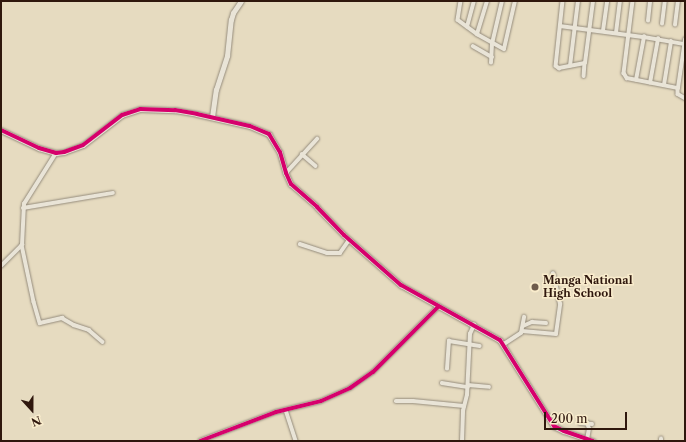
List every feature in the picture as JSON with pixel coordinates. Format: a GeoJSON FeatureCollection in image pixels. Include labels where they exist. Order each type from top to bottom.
{"type":"FeatureCollection","features":[{"type":"Feature","properties":{"kind":"street"},"geometry":{"type":"LineString","coordinates":[[212,118],[216,90],[227,56],[231,20],[233,13],[241,1]]}},
{"type":"Feature","properties":{"kind":"street"},"geometry":{"type":"LineString","coordinates":[[461,1],[458,20],[492,44],[505,48],[515,1]]}},
{"type":"Feature","properties":{"kind":"street"},"geometry":{"type":"LineString","coordinates":[[467,27],[474,1]]}},
{"type":"Feature","properties":{"kind":"street"},"geometry":{"type":"LineString","coordinates":[[477,34],[486,1]]}},
{"type":"Feature","properties":{"kind":"street"},"geometry":{"type":"LineString","coordinates":[[491,63],[492,44],[502,1]]}},
{"type":"Feature","properties":{"kind":"street"},"geometry":{"type":"LineString","coordinates":[[563,1],[556,66],[559,68],[586,63]]}},
{"type":"Feature","properties":{"kind":"street"},"geometry":{"type":"LineString","coordinates":[[570,66],[578,1]]}},
{"type":"Feature","properties":{"kind":"street"},"geometry":{"type":"LineString","coordinates":[[584,76],[593,1]]}},
{"type":"Feature","properties":{"kind":"street"},"geometry":{"type":"LineString","coordinates":[[603,31],[607,1]]}},
{"type":"Feature","properties":{"kind":"street"},"geometry":{"type":"LineString","coordinates":[[616,33],[620,1]]}},
{"type":"Feature","properties":{"kind":"street"},"geometry":{"type":"LineString","coordinates":[[633,1],[624,75],[627,78],[678,88]]}},
{"type":"Feature","properties":{"kind":"street"},"geometry":{"type":"LineString","coordinates":[[648,21],[650,1]]}},
{"type":"Feature","properties":{"kind":"street"},"geometry":{"type":"LineString","coordinates":[[662,24],[665,1]]}},
{"type":"Feature","properties":{"kind":"street"},"geometry":{"type":"LineString","coordinates":[[675,25],[678,1]]}},
{"type":"Feature","properties":{"kind":"street"},"geometry":{"type":"LineString","coordinates":[[560,26],[576,27],[671,42],[685,42],[678,88],[678,94],[685,98]]}},
{"type":"Feature","properties":{"kind":"street"},"geometry":{"type":"LineString","coordinates":[[636,80],[644,37]]}},
{"type":"Feature","properties":{"kind":"street"},"geometry":{"type":"LineString","coordinates":[[650,82],[658,39]]}},
{"type":"Feature","properties":{"kind":"street"},"geometry":{"type":"LineString","coordinates":[[664,85],[671,42]]}},
{"type":"Feature","properties":{"kind":"street"},"geometry":{"type":"LineString","coordinates":[[473,46],[492,57]]}},
{"type":"Feature","properties":{"kind":"street"},"geometry":{"type":"LineString","coordinates":[[1,130],[39,148],[56,153],[75,149],[83,145],[114,120],[133,110],[175,110],[250,126],[269,134],[274,138],[291,184],[317,207],[349,240],[401,285],[496,337],[504,344],[551,423],[559,429],[593,441]]}},
{"type":"Feature","properties":{"kind":"street"},"geometry":{"type":"LineString","coordinates":[[286,173],[317,139]]}},
{"type":"Feature","properties":{"kind":"street"},"geometry":{"type":"LineString","coordinates":[[56,153],[34,185],[23,208],[22,245],[40,323],[62,318],[74,325],[89,330],[103,342]]}},
{"type":"Feature","properties":{"kind":"street"},"geometry":{"type":"LineString","coordinates":[[302,154],[316,166]]}},
{"type":"Feature","properties":{"kind":"street"},"geometry":{"type":"LineString","coordinates":[[23,208],[113,193]]}},
{"type":"Feature","properties":{"kind":"street"},"geometry":{"type":"LineString","coordinates":[[300,244],[327,252],[337,253],[343,251],[349,240]]}},
{"type":"Feature","properties":{"kind":"street"},"geometry":{"type":"LineString","coordinates":[[1,266],[22,245]]}},
{"type":"Feature","properties":{"kind":"street"},"geometry":{"type":"LineString","coordinates":[[522,331],[556,334],[560,304],[553,274]]}},
{"type":"Feature","properties":{"kind":"street"},"geometry":{"type":"LineString","coordinates":[[200,441],[286,410],[321,401],[337,395],[360,382],[373,372],[438,306]]}},
{"type":"Feature","properties":{"kind":"street"},"geometry":{"type":"LineString","coordinates":[[504,344],[522,331],[524,316]]}},
{"type":"Feature","properties":{"kind":"street"},"geometry":{"type":"LineString","coordinates":[[523,326],[532,322],[546,323]]}},
{"type":"Feature","properties":{"kind":"street"},"geometry":{"type":"LineString","coordinates":[[462,441],[464,406],[468,386],[470,334],[474,325]]}},
{"type":"Feature","properties":{"kind":"street"},"geometry":{"type":"LineString","coordinates":[[447,369],[449,342],[470,343],[480,346]]}},
{"type":"Feature","properties":{"kind":"street"},"geometry":{"type":"LineString","coordinates":[[442,384],[489,386]]}},
{"type":"Feature","properties":{"kind":"street"},"geometry":{"type":"LineString","coordinates":[[396,402],[413,401],[464,406]]}},
{"type":"Feature","properties":{"kind":"street"},"geometry":{"type":"LineString","coordinates":[[286,410],[296,441]]}},
{"type":"Feature","properties":{"kind":"street"},"geometry":{"type":"LineString","coordinates":[[580,423],[589,423],[587,440]]}},
{"type":"Feature","properties":{"kind":"cycle path"},"geometry":{"type":"LineString","coordinates":[[1,130],[39,148],[56,153],[64,152],[83,145],[122,115],[140,109],[175,110],[197,114],[250,126],[269,134],[280,152],[291,184],[317,207],[344,235],[401,285],[500,340],[554,426],[593,441]]}},
{"type":"Feature","properties":{"kind":"cycle path"},"geometry":{"type":"LineString","coordinates":[[200,441],[276,412],[321,401],[350,388],[373,372],[438,307]]}},
{"type":"Feature","properties":{"kind":"place","name":"Manga National High School"},"geometry":{"type":"Point","coordinates":[535,287]}}]}
